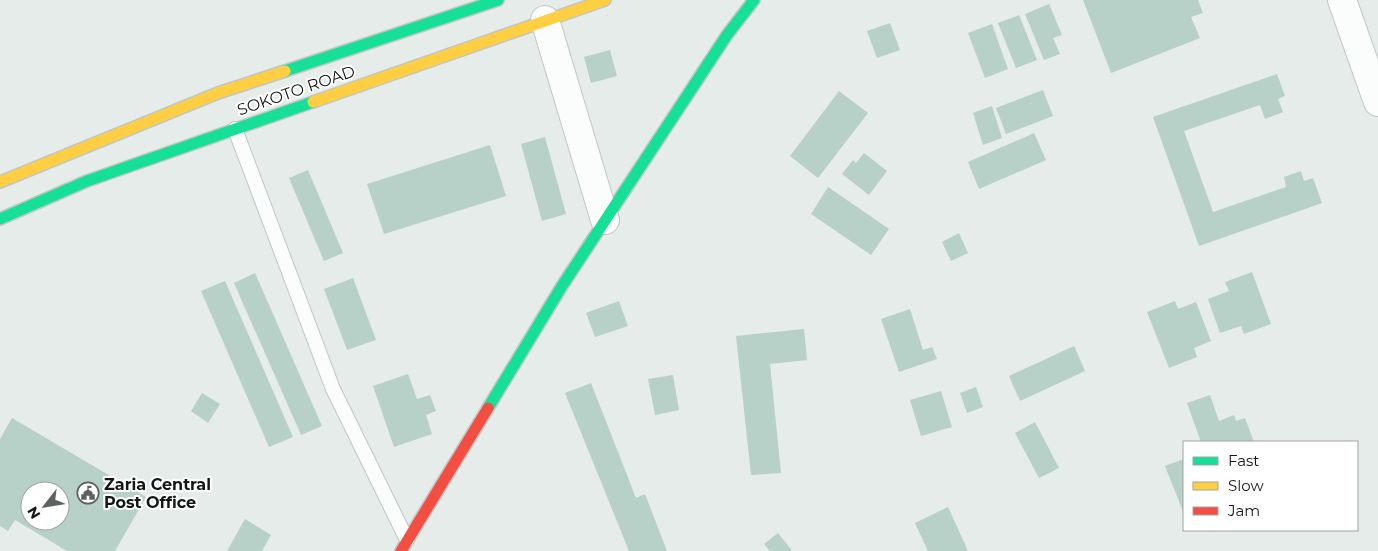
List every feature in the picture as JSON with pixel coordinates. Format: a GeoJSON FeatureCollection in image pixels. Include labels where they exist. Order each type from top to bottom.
{"type":"FeatureCollection","features":[{"type":"Feature","properties":{"kind":"main road","name":"SOKOTO ROAD"},"geometry":{"type":"LineString","coordinates":[[0,182],[218,93],[498,0]]}},
{"type":"Feature","properties":{"kind":"main road","name":"SOKOTO ROAD"},"geometry":{"type":"LineString","coordinates":[[0,219],[87,181],[605,0]]}},
{"type":"Feature","properties":{"kind":"main road"},"geometry":{"type":"LineString","coordinates":[[404,546],[562,286],[727,35],[754,0]]}},
{"type":"Feature","properties":{"kind":"street"},"geometry":{"type":"LineString","coordinates":[[1342,0],[1378,102]]}},
{"type":"Feature","properties":{"kind":"street"},"geometry":{"type":"LineString","coordinates":[[545,20],[605,220]]}},
{"type":"Feature","properties":{"kind":"lane"},"geometry":{"type":"LineString","coordinates":[[235,129],[333,389],[404,546]]}},
{"type":"Feature","properties":{"kind":"building"},"geometry":{"type":"Polygon","coordinates":[[[1083,0],[1198,0],[1203,13],[1191,17],[1200,38],[1111,73],[1083,0]]]}},
{"type":"Feature","properties":{"kind":"building"},"geometry":{"type":"Polygon","coordinates":[[[1049,4],[1062,35],[1053,38],[1060,54],[1044,60],[1025,14],[1049,4]]]}},
{"type":"Feature","properties":{"kind":"building"},"geometry":{"type":"Polygon","coordinates":[[[1019,15],[1037,60],[1016,68],[998,23],[1019,15]]]}},
{"type":"Feature","properties":{"kind":"building"},"geometry":{"type":"Polygon","coordinates":[[[890,23],[900,50],[877,58],[867,31],[890,23]]]}},
{"type":"Feature","properties":{"kind":"building"},"geometry":{"type":"Polygon","coordinates":[[[992,24],[1008,69],[985,78],[968,33],[992,24]]]}},
{"type":"Feature","properties":{"kind":"building"},"geometry":{"type":"Polygon","coordinates":[[[610,50],[617,76],[591,83],[584,57],[610,50]]]}},
{"type":"Feature","properties":{"kind":"building"},"geometry":{"type":"Polygon","coordinates":[[[1277,74],[1285,96],[1278,99],[1283,112],[1265,119],[1260,105],[1184,131],[1213,212],[1286,187],[1284,177],[1301,171],[1304,181],[1313,178],[1322,203],[1199,246],[1153,117],[1277,74]]]}},
{"type":"Feature","properties":{"kind":"building"},"geometry":{"type":"Polygon","coordinates":[[[1043,90],[1053,116],[1006,134],[996,108],[1043,90]]]}},
{"type":"Feature","properties":{"kind":"building"},"geometry":{"type":"Polygon","coordinates":[[[839,91],[868,113],[818,178],[790,156],[839,91]]]}},
{"type":"Feature","properties":{"kind":"building"},"geometry":{"type":"Polygon","coordinates":[[[992,106],[1002,138],[983,145],[973,113],[992,106]]]}},
{"type":"Feature","properties":{"kind":"building"},"geometry":{"type":"Polygon","coordinates":[[[1034,133],[1046,160],[979,189],[968,162],[1034,133]]]}},
{"type":"Feature","properties":{"kind":"building"},"geometry":{"type":"Polygon","coordinates":[[[545,137],[566,214],[542,221],[521,144],[545,137]]]}},
{"type":"Feature","properties":{"kind":"building"},"geometry":{"type":"Polygon","coordinates":[[[490,145],[506,196],[384,234],[367,184],[490,145]]]}},
{"type":"Feature","properties":{"kind":"building"},"geometry":{"type":"Polygon","coordinates":[[[864,153],[887,171],[869,195],[842,174],[853,160],[856,163],[864,153]]]}},
{"type":"Feature","properties":{"kind":"building"},"geometry":{"type":"Polygon","coordinates":[[[308,170],[343,253],[324,261],[289,178],[308,170]]]}},
{"type":"Feature","properties":{"kind":"building"},"geometry":{"type":"Polygon","coordinates":[[[828,187],[889,229],[871,255],[811,214],[828,187]]]}},
{"type":"Feature","properties":{"kind":"building"},"geometry":{"type":"Polygon","coordinates":[[[959,233],[968,253],[951,261],[942,242],[959,233]]]}},
{"type":"Feature","properties":{"kind":"building"},"geometry":{"type":"Polygon","coordinates":[[[1252,272],[1271,324],[1244,334],[1241,326],[1220,333],[1208,299],[1229,291],[1225,282],[1252,272]]]}},
{"type":"Feature","properties":{"kind":"building"},"geometry":{"type":"Polygon","coordinates":[[[255,273],[322,426],[301,435],[234,283],[255,273]]]}},
{"type":"Feature","properties":{"kind":"building"},"geometry":{"type":"Polygon","coordinates":[[[353,278],[376,340],[347,350],[324,289],[353,278]]]}},
{"type":"Feature","properties":{"kind":"building"},"geometry":{"type":"Polygon","coordinates":[[[225,281],[293,437],[269,447],[201,291],[225,281]]]}},
{"type":"Feature","properties":{"kind":"building"},"geometry":{"type":"Polygon","coordinates":[[[619,301],[628,326],[595,337],[586,313],[619,301]]]}},
{"type":"Feature","properties":{"kind":"building"},"geometry":{"type":"Polygon","coordinates":[[[1175,301],[1178,309],[1196,302],[1211,341],[1194,348],[1197,357],[1169,368],[1147,312],[1175,301]]]}},
{"type":"Feature","properties":{"kind":"building"},"geometry":{"type":"Polygon","coordinates":[[[910,309],[923,350],[932,347],[937,359],[899,372],[881,319],[910,309]]]}},
{"type":"Feature","properties":{"kind":"building"},"geometry":{"type":"Polygon","coordinates":[[[804,329],[807,360],[770,364],[781,473],[751,475],[736,336],[804,329]]]}},
{"type":"Feature","properties":{"kind":"building"},"geometry":{"type":"Polygon","coordinates":[[[1074,346],[1085,371],[1020,401],[1009,376],[1074,346]]]}},
{"type":"Feature","properties":{"kind":"building"},"geometry":{"type":"Polygon","coordinates":[[[408,374],[417,399],[430,395],[436,411],[426,415],[432,434],[394,447],[373,386],[408,374]]]}},
{"type":"Feature","properties":{"kind":"building"},"geometry":{"type":"Polygon","coordinates":[[[673,375],[679,410],[655,415],[648,379],[673,375]]]}},
{"type":"Feature","properties":{"kind":"building"},"geometry":{"type":"Polygon","coordinates":[[[591,383],[636,498],[645,494],[667,551],[629,551],[565,393],[591,383]]]}},
{"type":"Feature","properties":{"kind":"building"},"geometry":{"type":"Polygon","coordinates":[[[976,387],[983,407],[967,413],[960,393],[976,387]]]}},
{"type":"Feature","properties":{"kind":"building"},"geometry":{"type":"Polygon","coordinates":[[[941,391],[952,427],[921,436],[910,400],[941,391]]]}},
{"type":"Feature","properties":{"kind":"building"},"geometry":{"type":"Polygon","coordinates":[[[202,393],[220,404],[208,423],[191,411],[202,393]]]}},
{"type":"Feature","properties":{"kind":"building"},"geometry":{"type":"Polygon","coordinates":[[[1210,395],[1219,421],[1234,415],[1236,421],[1245,418],[1254,441],[1201,441],[1187,403],[1210,395]]]}},
{"type":"Feature","properties":{"kind":"building"},"geometry":{"type":"Polygon","coordinates":[[[12,418],[146,497],[115,551],[67,551],[33,531],[70,531],[70,481],[20,481],[20,523],[15,520],[8,531],[0,526],[0,439],[12,418]]]}},
{"type":"Feature","properties":{"kind":"building"},"geometry":{"type":"Polygon","coordinates":[[[1035,422],[1059,468],[1039,478],[1015,433],[1035,422]]]}},
{"type":"Feature","properties":{"kind":"building"},"geometry":{"type":"Polygon","coordinates":[[[1183,459],[1183,511],[1165,466],[1183,459]]]}},
{"type":"Feature","properties":{"kind":"building"},"geometry":{"type":"Polygon","coordinates":[[[948,507],[968,551],[928,551],[915,523],[948,507]]]}},
{"type":"Feature","properties":{"kind":"building"},"geometry":{"type":"Polygon","coordinates":[[[245,519],[271,535],[262,551],[227,551],[245,519]]]}},
{"type":"Feature","properties":{"kind":"building"},"geometry":{"type":"Polygon","coordinates":[[[778,533],[792,551],[770,551],[764,544],[778,533]]]}},
{"type":"Feature","properties":{"kind":"traffic: fast"},"geometry":{"type":"LineString","coordinates":[[285,71],[498,0]]}},
{"type":"Feature","properties":{"kind":"traffic: fast"},"geometry":{"type":"LineString","coordinates":[[488,408],[562,286],[727,35],[754,0]]}},
{"type":"Feature","properties":{"kind":"traffic: fast"},"geometry":{"type":"LineString","coordinates":[[0,219],[87,181],[313,102]]}},
{"type":"Feature","properties":{"kind":"traffic: slow"},"geometry":{"type":"LineString","coordinates":[[313,102],[605,0]]}},
{"type":"Feature","properties":{"kind":"traffic: slow"},"geometry":{"type":"LineString","coordinates":[[0,182],[218,93],[285,71]]}},
{"type":"Feature","properties":{"kind":"traffic: jam"},"geometry":{"type":"LineString","coordinates":[[401,551],[488,408]]}},
{"type":"Feature","properties":{"kind":"place","name":"Zaria Central Post Office"},"geometry":{"type":"Point","coordinates":[88,493]}}]}
